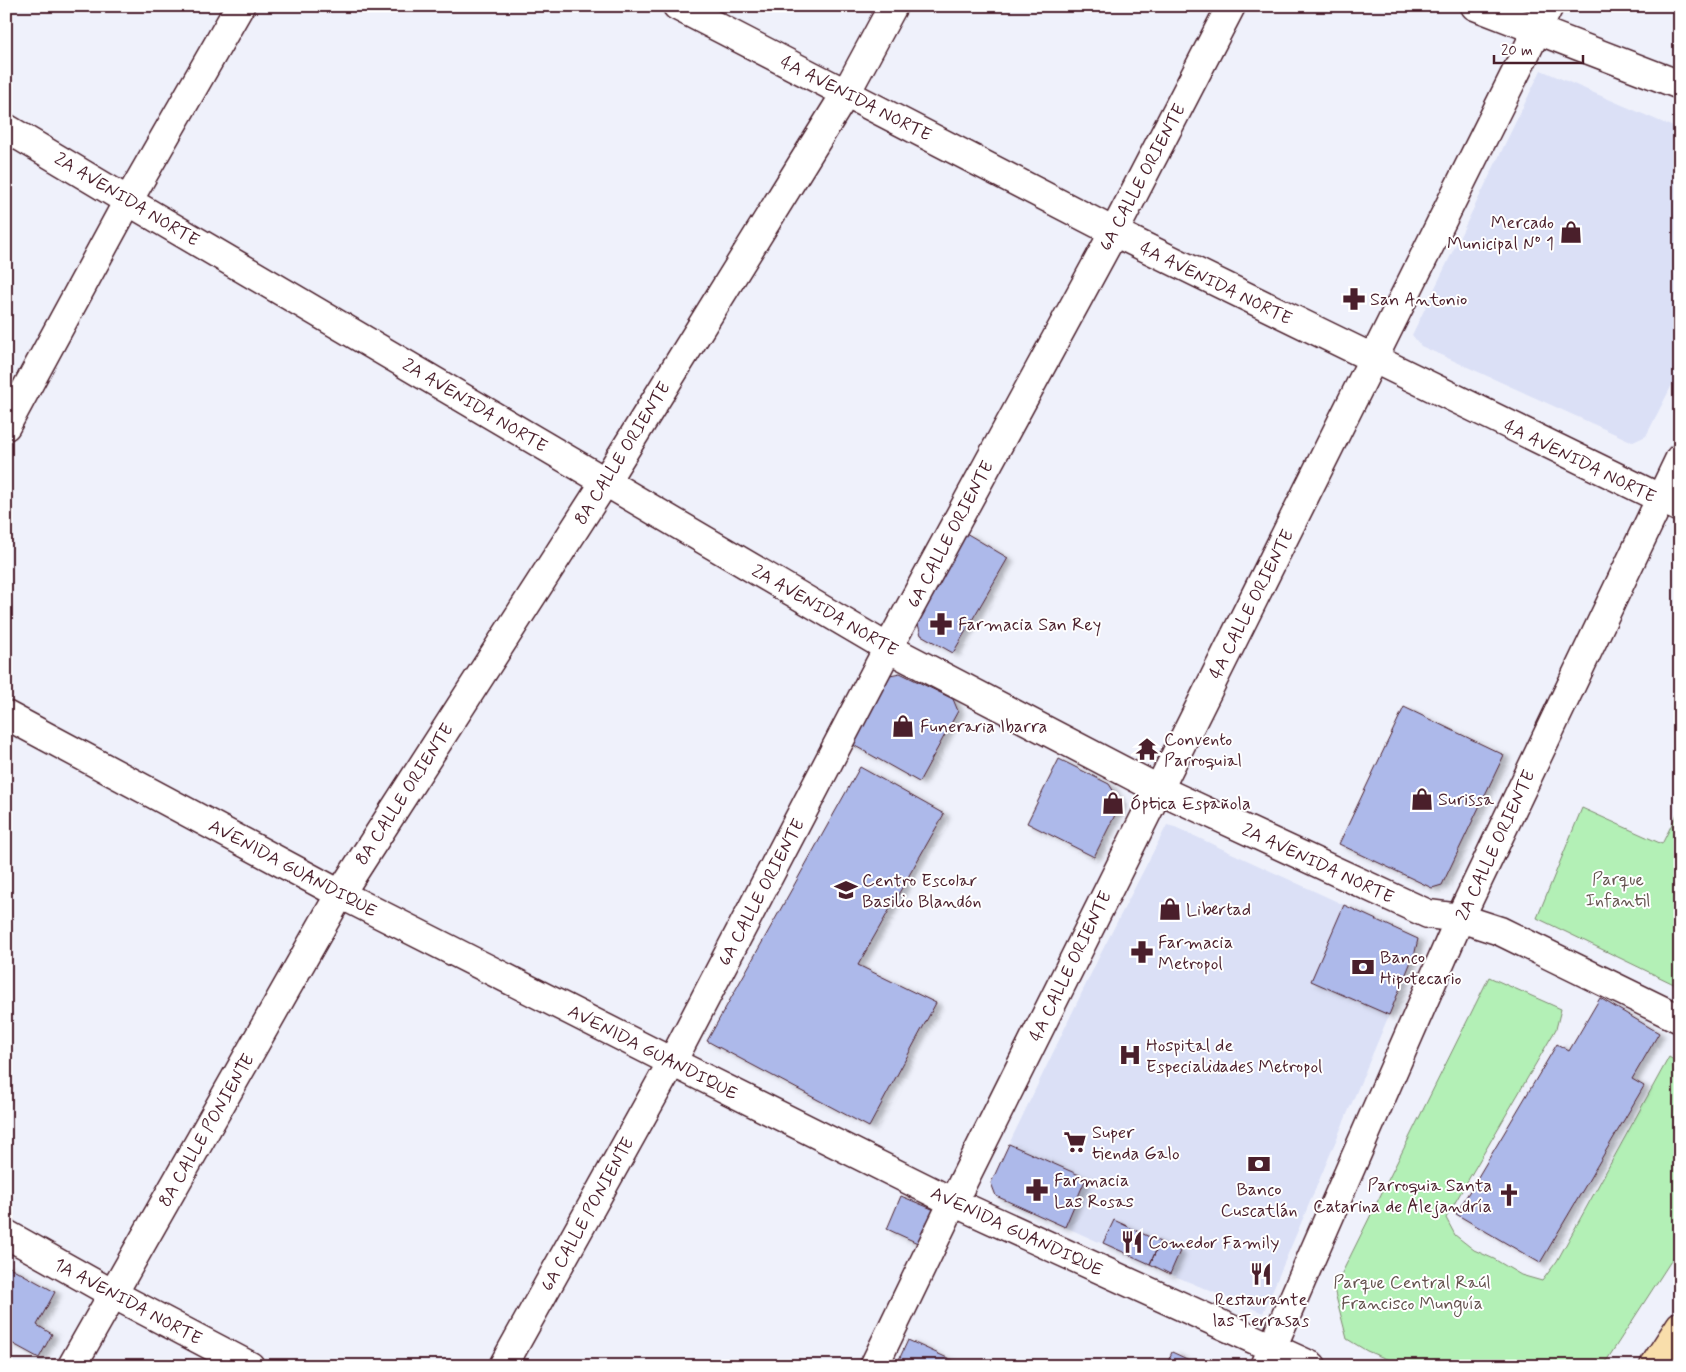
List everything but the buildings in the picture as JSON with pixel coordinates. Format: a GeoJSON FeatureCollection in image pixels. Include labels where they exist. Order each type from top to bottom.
{"type":"FeatureCollection","features":[{"type":"Feature","properties":{"kind":"main road"},"geometry":{"type":"LineString","coordinates":[[1654,1366],[1680,1326]]}},
{"type":"Feature","properties":{"kind":"street"},"geometry":{"type":"LineString","coordinates":[[6,426],[128,201],[240,6]]}},
{"type":"Feature","properties":{"kind":"street","name":"4A AVENIDA NORTE"},"geometry":{"type":"LineString","coordinates":[[677,6],[1114,232],[1670,504]]}},
{"type":"Feature","properties":{"kind":"street","name":"8A CALLE ORIENTE"},"geometry":{"type":"LineString","coordinates":[[340,894],[605,482],[846,92],[893,6]]}},
{"type":"Feature","properties":{"kind":"street","name":"6A CALLE ORIENTE"},"geometry":{"type":"LineString","coordinates":[[672,1062],[888,648],[1114,232],[1231,6]]}},
{"type":"Feature","properties":{"kind":"street"},"geometry":{"type":"LineString","coordinates":[[1475,6],[1543,18],[1680,85]]}},
{"type":"Feature","properties":{"kind":"street","name":"4A CALLE ORIENTE"},"geometry":{"type":"LineString","coordinates":[[874,1366],[952,1202],[1543,18]]}},
{"type":"Feature","properties":{"kind":"street","name":"2A AVENIDA NORTE"},"geometry":{"type":"LineString","coordinates":[[6,128],[888,648],[1158,789],[1428,914],[1460,918],[1500,931],[1680,1018]]}},
{"type":"Feature","properties":{"kind":"street","name":"2A CALLE ORIENTE"},"geometry":{"type":"LineString","coordinates":[[1268,1356],[1460,918],[1670,504],[1680,458]]}},
{"type":"Feature","properties":{"kind":"street","name":"AVENIDA GUANDIQUE"},"geometry":{"type":"LineString","coordinates":[[6,715],[340,894],[952,1202],[1268,1356],[1312,1366]]}},
{"type":"Feature","properties":{"kind":"street","name":"8A CALLE PONIENTE"},"geometry":{"type":"LineString","coordinates":[[72,1366],[340,894]]}},
{"type":"Feature","properties":{"kind":"street","name":"6A CALLE PONIENTE"},"geometry":{"type":"LineString","coordinates":[[503,1366],[672,1062]]}},
{"type":"Feature","properties":{"kind":"street","name":"1A AVENIDA NORTE"},"geometry":{"type":"LineString","coordinates":[[6,1234],[113,1294],[250,1366]]}},
{"type":"Feature","properties":{"kind":"shaded area","name":"Mercado Municipal Nº 1"},"geometry":{"type":"Polygon","coordinates":[[[1541,70],[1680,130],[1680,369],[1646,436],[1633,442],[1421,346],[1412,335],[1541,70]]]}},
{"type":"Feature","properties":{"kind":"shaded area"},"geometry":{"type":"Polygon","coordinates":[[[1167,825],[1418,939],[1415,952],[1389,1015],[1263,1313],[1170,1274],[996,1196],[991,1183],[1100,955],[1167,825]]]}},
{"type":"Feature","properties":{"kind":"green space","name":"Parque Infantil"},"geometry":{"type":"Polygon","coordinates":[[[1582,808],[1662,844],[1680,808],[1680,987],[1537,918],[1582,808]]]}},
{"type":"Feature","properties":{"kind":"green space","name":"Parque Central Raúl Francisco Munguía"},"geometry":{"type":"Polygon","coordinates":[[[1489,977],[1561,1009],[1556,1029],[1446,1218],[1455,1235],[1474,1250],[1521,1275],[1542,1281],[1557,1261],[1669,1057],[1680,1064],[1680,1247],[1603,1366],[1404,1366],[1367,1351],[1347,1339],[1334,1289],[1489,977]]]}},
{"type":"Feature","properties":{"kind":"place","name":"Mercado Municipal Nº 1"},"geometry":{"type":"Point","coordinates":[1571,232]}},
{"type":"Feature","properties":{"kind":"place","name":"San Antonio"},"geometry":{"type":"Point","coordinates":[1354,299]}},
{"type":"Feature","properties":{"kind":"place","name":"Farmacia San Rey"},"geometry":{"type":"Point","coordinates":[941,624]}},
{"type":"Feature","properties":{"kind":"place","name":"Funeraria Ibarra"},"geometry":{"type":"Point","coordinates":[903,726]}},
{"type":"Feature","properties":{"kind":"place","name":"Convento Parroquial"},"geometry":{"type":"Point","coordinates":[1147,749]}},
{"type":"Feature","properties":{"kind":"place","name":"Surissa"},"geometry":{"type":"Point","coordinates":[1422,799]}},
{"type":"Feature","properties":{"kind":"place","name":"Óptica Española"},"geometry":{"type":"Point","coordinates":[1113,803]}},
{"type":"Feature","properties":{"kind":"place","name":"Centro Escolar Basilio Blandón"},"geometry":{"type":"Point","coordinates":[846,890]}},
{"type":"Feature","properties":{"kind":"place","name":"Libertad"},"geometry":{"type":"Point","coordinates":[1170,909]}},
{"type":"Feature","properties":{"kind":"place","name":"Farmacia Metropol"},"geometry":{"type":"Point","coordinates":[1142,952]}},
{"type":"Feature","properties":{"kind":"place","name":"Banco Hipotecario"},"geometry":{"type":"Point","coordinates":[1363,967]}},
{"type":"Feature","properties":{"kind":"place","name":"Hospital de Especialidades Metropol"},"geometry":{"type":"Point","coordinates":[1130,1055]}},
{"type":"Feature","properties":{"kind":"place","name":"Super tienda Galo"},"geometry":{"type":"Point","coordinates":[1075,1142]}},
{"type":"Feature","properties":{"kind":"place","name":"Banco Cuscatlán"},"geometry":{"type":"Point","coordinates":[1259,1164]}},
{"type":"Feature","properties":{"kind":"place","name":"Farmacia Las Rosas"},"geometry":{"type":"Point","coordinates":[1037,1190]}},
{"type":"Feature","properties":{"kind":"place","name":"Parroquia Santa Catarina de Alejandría"},"geometry":{"type":"Point","coordinates":[1509,1195]}},
{"type":"Feature","properties":{"kind":"place","name":"Comedor Family"},"geometry":{"type":"Point","coordinates":[1132,1242]}},
{"type":"Feature","properties":{"kind":"place","name":"Restaurante las Terrasas"},"geometry":{"type":"Point","coordinates":[1261,1274]}}]}
